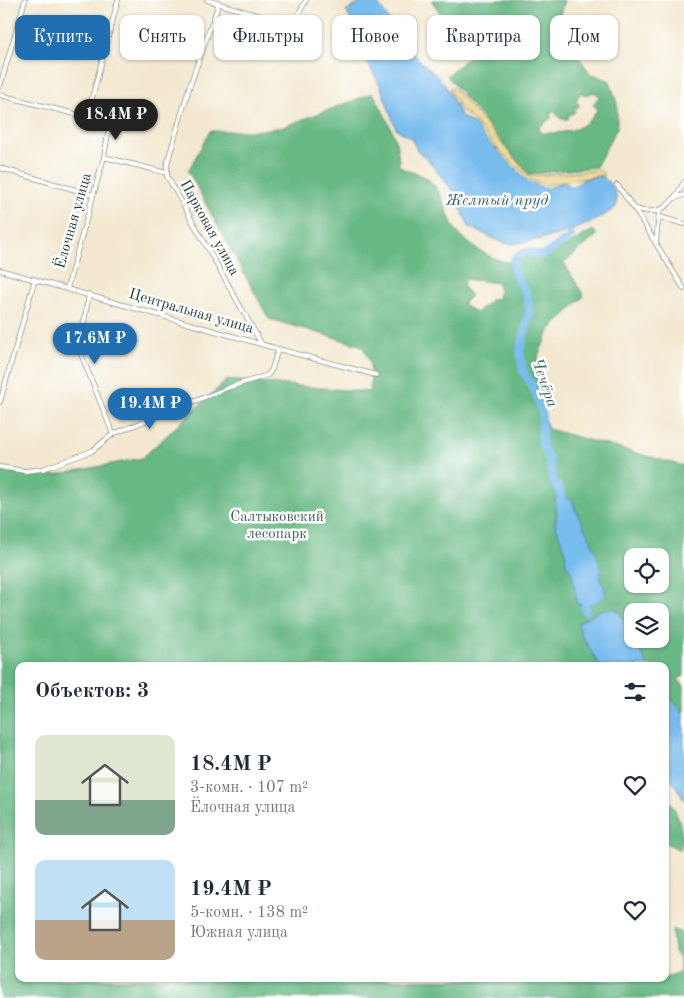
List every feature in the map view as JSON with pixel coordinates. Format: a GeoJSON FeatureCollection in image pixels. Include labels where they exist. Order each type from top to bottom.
{"type":"FeatureCollection","features":[{"type":"Feature","properties":{"kind":"street"},"geometry":{"type":"LineString","coordinates":[[0,86],[25,0]]}},
{"type":"Feature","properties":{"kind":"street"},"geometry":{"type":"LineString","coordinates":[[0,95],[87,117],[118,0]]}},
{"type":"Feature","properties":{"kind":"street"},"geometry":{"type":"LineString","coordinates":[[207,0],[270,19],[287,32],[291,29],[306,0]]}},
{"type":"Feature","properties":{"kind":"street","name":"Парковая улица"},"geometry":{"type":"LineString","coordinates":[[219,3],[189,88],[167,164],[167,173],[183,208],[262,343]]}},
{"type":"Feature","properties":{"kind":"street","name":"Ёлочная улица"},"geometry":{"type":"LineString","coordinates":[[67,288],[104,157],[109,126],[107,122],[87,117]]}},
{"type":"Feature","properties":{"kind":"street"},"geometry":{"type":"LineString","coordinates":[[104,157],[167,173]]}},
{"type":"Feature","properties":{"kind":"street"},"geometry":{"type":"LineString","coordinates":[[0,168],[93,195]]}},
{"type":"Feature","properties":{"kind":"street"},"geometry":{"type":"LineString","coordinates":[[634,208],[650,213],[660,211],[675,198],[684,182]]}},
{"type":"Feature","properties":{"kind":"street"},"geometry":{"type":"LineString","coordinates":[[617,185],[634,208],[684,289]]}},
{"type":"Feature","properties":{"kind":"street"},"geometry":{"type":"LineString","coordinates":[[675,198],[684,196]]}},
{"type":"Feature","properties":{"kind":"street"},"geometry":{"type":"LineString","coordinates":[[656,246],[660,211]]}},
{"type":"Feature","properties":{"kind":"street"},"geometry":{"type":"LineString","coordinates":[[660,218],[684,224]]}},
{"type":"Feature","properties":{"kind":"street","name":"Центральная улица"},"geometry":{"type":"LineString","coordinates":[[0,270],[376,375]]}},
{"type":"Feature","properties":{"kind":"street"},"geometry":{"type":"LineString","coordinates":[[0,402],[35,279]]}},
{"type":"Feature","properties":{"kind":"street"},"geometry":{"type":"LineString","coordinates":[[89,294],[80,344],[81,354],[113,434]]}},
{"type":"Feature","properties":{"kind":"street"},"geometry":{"type":"LineString","coordinates":[[0,467],[25,471],[43,469],[92,451],[113,434],[230,387],[268,375],[272,369],[278,349]]}},
{"type":"Feature","properties":{"kind":"green space"},"geometry":{"type":"Polygon","coordinates":[[[431,0],[564,0],[560,15],[550,15],[550,60],[581,60],[590,73],[610,81],[617,103],[617,128],[596,167],[529,174],[447,76],[465,60],[540,60],[540,15],[442,15],[431,0]],[[595,92],[586,95],[580,93],[576,101],[580,105],[577,108],[574,107],[575,112],[568,116],[568,119],[561,119],[555,112],[550,112],[551,118],[539,127],[541,133],[565,132],[581,127],[593,116],[597,109],[593,104],[599,97],[595,92]]]}},
{"type":"Feature","properties":{"kind":"green space","name":"Салтыковский лесопарк"},"geometry":{"type":"Polygon","coordinates":[[[373,93],[394,137],[399,166],[428,179],[432,183],[441,196],[455,229],[483,253],[497,259],[512,262],[524,256],[548,255],[593,230],[597,235],[564,263],[584,296],[550,330],[538,356],[543,413],[548,429],[684,466],[684,676],[678,679],[684,686],[684,715],[669,695],[669,662],[646,662],[639,648],[669,648],[669,603],[624,603],[624,621],[619,611],[581,632],[598,662],[15,662],[15,982],[669,982],[669,976],[680,971],[680,961],[674,952],[672,929],[684,934],[684,998],[0,998],[0,472],[55,475],[142,458],[227,380],[370,392],[371,374],[369,361],[364,349],[360,345],[269,319],[188,171],[210,131],[255,131],[283,127],[373,93]],[[465,279],[463,286],[471,296],[463,304],[476,313],[491,299],[499,298],[498,283],[465,279]],[[572,499],[557,515],[555,524],[565,550],[566,564],[572,572],[578,601],[601,583],[572,499]]]}},
{"type":"Feature","properties":{"kind":"green space"},"geometry":{"type":"Polygon","coordinates":[[[669,802],[679,819],[682,837],[680,850],[669,845],[669,802]]]}},
{"type":"Feature","properties":{"kind":"sand"},"geometry":{"type":"Polygon","coordinates":[[[454,88],[530,176],[601,170],[604,175],[545,185],[531,180],[497,148],[471,118],[462,112],[449,89],[454,88]]]}},
{"type":"Feature","properties":{"kind":"water","name":"Желтый пруд"},"geometry":{"type":"Polygon","coordinates":[[[365,0],[375,0],[386,15],[348,15],[346,11],[365,0]]]}},
{"type":"Feature","properties":{"kind":"water","name":"Желтый пруд"},"geometry":{"type":"Polygon","coordinates":[[[417,58],[444,83],[461,116],[475,125],[483,136],[528,181],[546,189],[564,182],[572,187],[585,179],[601,176],[613,189],[617,202],[616,207],[581,227],[540,239],[513,244],[503,243],[469,227],[453,191],[428,160],[417,150],[411,138],[396,129],[380,85],[366,60],[417,60],[417,58]]]}},
{"type":"Feature","properties":{"kind":"water"},"geometry":{"type":"Polygon","coordinates":[[[555,498],[572,499],[595,550],[601,572],[601,583],[604,586],[606,595],[596,602],[577,604],[572,573],[566,564],[565,550],[555,524],[557,515],[555,498]]]}},
{"type":"Feature","properties":{"kind":"water"},"geometry":{"type":"Polygon","coordinates":[[[611,608],[619,611],[624,620],[624,648],[639,648],[646,662],[598,662],[582,636],[578,623],[601,610],[611,608]]]}},
{"type":"Feature","properties":{"kind":"water"},"geometry":{"type":"Polygon","coordinates":[[[669,695],[684,715],[684,800],[669,776],[669,695]]]}},
{"type":"Feature","properties":{"kind":"waterway","name":"Чечёра"},"geometry":{"type":"LineString","coordinates":[[563,506],[560,491],[553,480],[549,459],[542,445],[542,414],[536,393],[523,371],[520,352],[529,313],[526,293],[514,272],[514,259],[527,252],[542,256],[571,236]]}},
{"type":"Feature","properties":{"kind":"waterway","name":"Чечёра"},"geometry":{"type":"LineString","coordinates":[[585,595],[585,611]]}}]}
